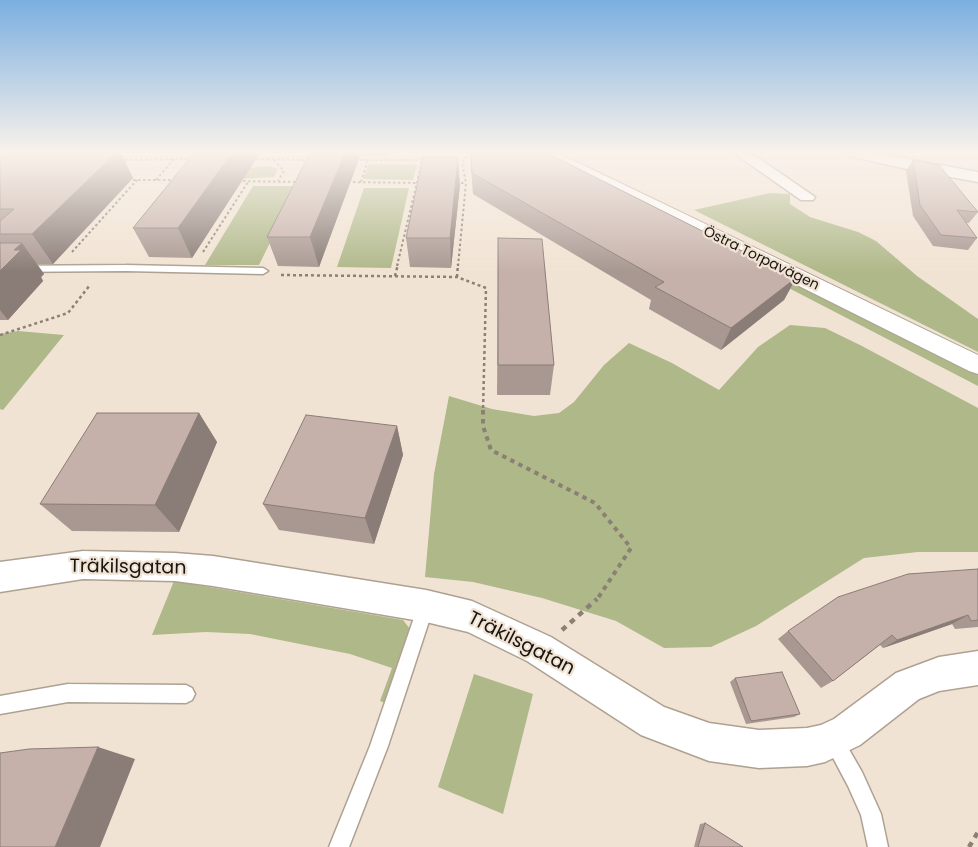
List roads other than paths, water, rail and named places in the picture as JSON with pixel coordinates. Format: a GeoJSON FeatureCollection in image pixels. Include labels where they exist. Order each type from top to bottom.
{"type":"FeatureCollection","features":[{"type":"Feature","properties":{"kind":"street","name":"Östra Torpavägen"},"geometry":{"type":"LineString","coordinates":[[626,193],[978,365]]}},
{"type":"Feature","properties":{"kind":"street"},"geometry":{"type":"LineString","coordinates":[[799,193],[807,198]]}},
{"type":"Feature","properties":{"kind":"street","name":"Träkilsgatan"},"geometry":{"type":"LineString","coordinates":[[0,576],[83,565],[176,567],[212,571],[426,606],[472,617],[539,649],[654,722],[709,742],[759,749],[806,747],[832,739],[847,732],[908,685],[939,674],[978,668]]}},
{"type":"Feature","properties":{"kind":"lane"},"geometry":{"type":"LineString","coordinates":[[0,269],[263,271]]}},
{"type":"Feature","properties":{"kind":"lane"},"geometry":{"type":"LineString","coordinates":[[339,847],[379,746],[426,606]]}},
{"type":"Feature","properties":{"kind":"lane"},"geometry":{"type":"LineString","coordinates":[[0,705],[68,693],[186,694]]}},
{"type":"Feature","properties":{"kind":"lane"},"geometry":{"type":"LineString","coordinates":[[832,739],[855,779],[871,814],[878,847]]}}]}
